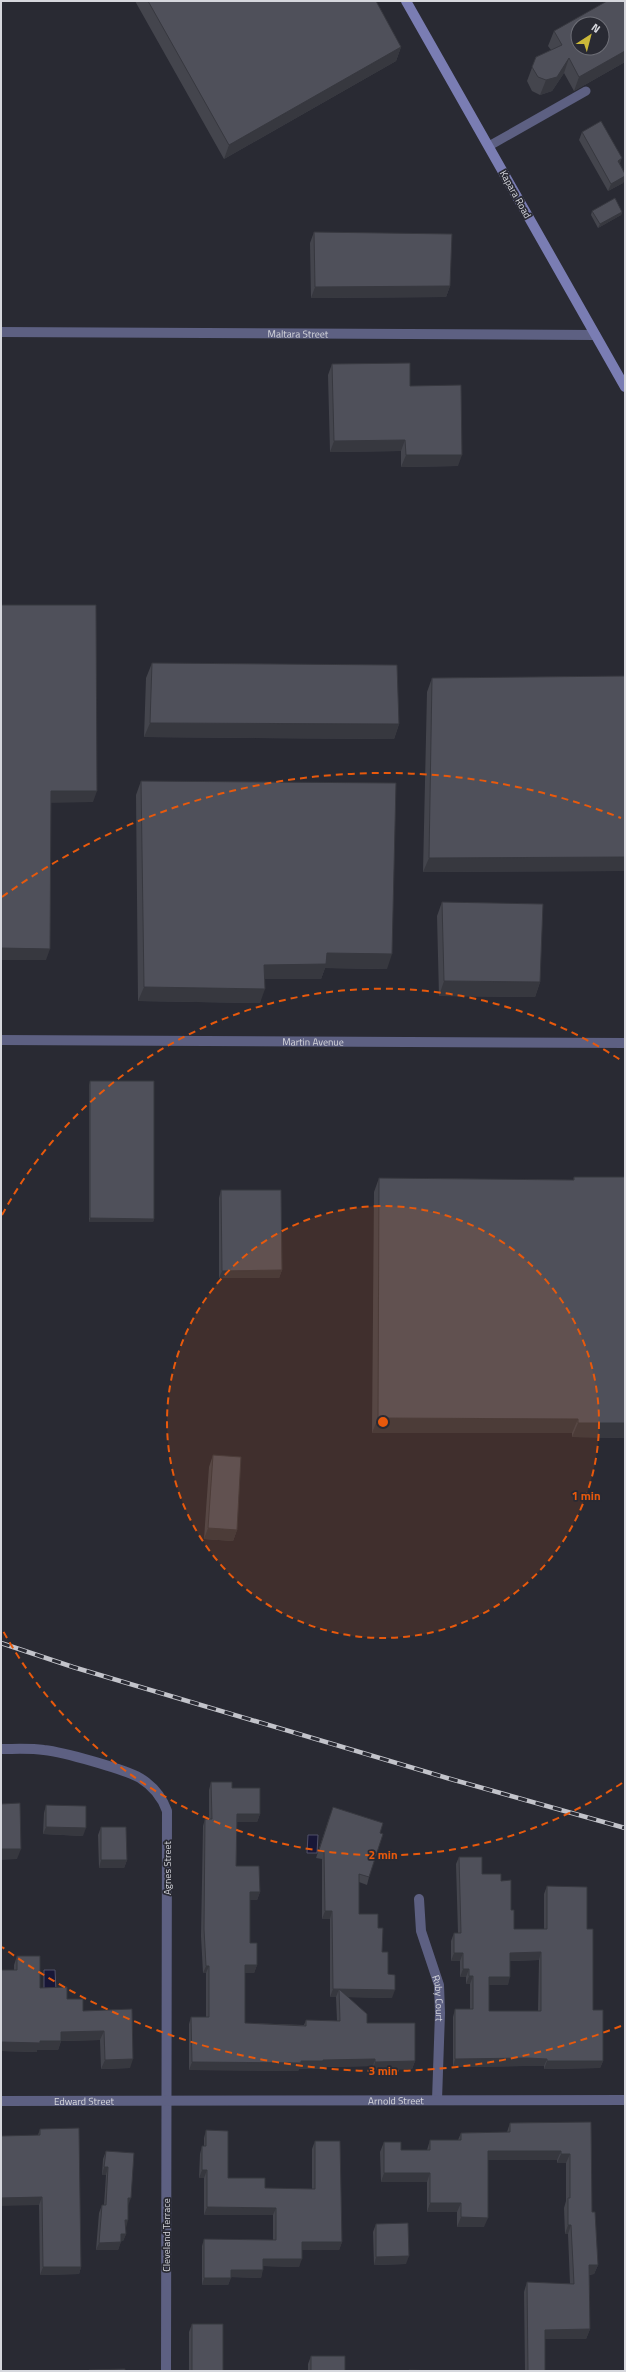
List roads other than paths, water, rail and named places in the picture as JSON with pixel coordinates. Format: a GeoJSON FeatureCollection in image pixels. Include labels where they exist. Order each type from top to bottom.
{"type":"FeatureCollection","features":[{"type":"Feature","properties":{"kind":"street","name":"Kapara Road"},"geometry":{"type":"LineString","coordinates":[[407,1],[625,387]]}},
{"type":"Feature","properties":{"kind":"street","name":"Maltara Street"},"geometry":{"type":"LineString","coordinates":[[1,332],[595,335]]}},
{"type":"Feature","properties":{"kind":"street","name":"Martin Avenue"},"geometry":{"type":"LineString","coordinates":[[1,1040],[625,1043]]}},
{"type":"Feature","properties":{"kind":"street","name":"Agnes Street"},"geometry":{"type":"LineString","coordinates":[[1,1749],[45,1750],[115,1769],[140,1778],[163,1800],[167,1811],[166,2099]]}},
{"type":"Feature","properties":{"kind":"street","name":"Ruby Court"},"geometry":{"type":"LineString","coordinates":[[419,1899],[421,1931],[439,1985],[440,2013],[437,2100]]}},
{"type":"Feature","properties":{"kind":"street","name":"Arnold Street"},"geometry":{"type":"LineString","coordinates":[[166,2099],[625,2100]]}},
{"type":"Feature","properties":{"kind":"street","name":"Edward Street"},"geometry":{"type":"LineString","coordinates":[[1,2101],[166,2099]]}},
{"type":"Feature","properties":{"kind":"street","name":"Cleveland Terrace"},"geometry":{"type":"LineString","coordinates":[[166,2099],[166,2371]]}},
{"type":"Feature","properties":{"kind":"lane"},"geometry":{"type":"LineString","coordinates":[[489,146],[586,91]]}},
{"type":"Feature","properties":{"kind":"railway"},"geometry":{"type":"LineString","coordinates":[[1,1643],[73,1667],[447,1778],[625,1828]]}}]}
